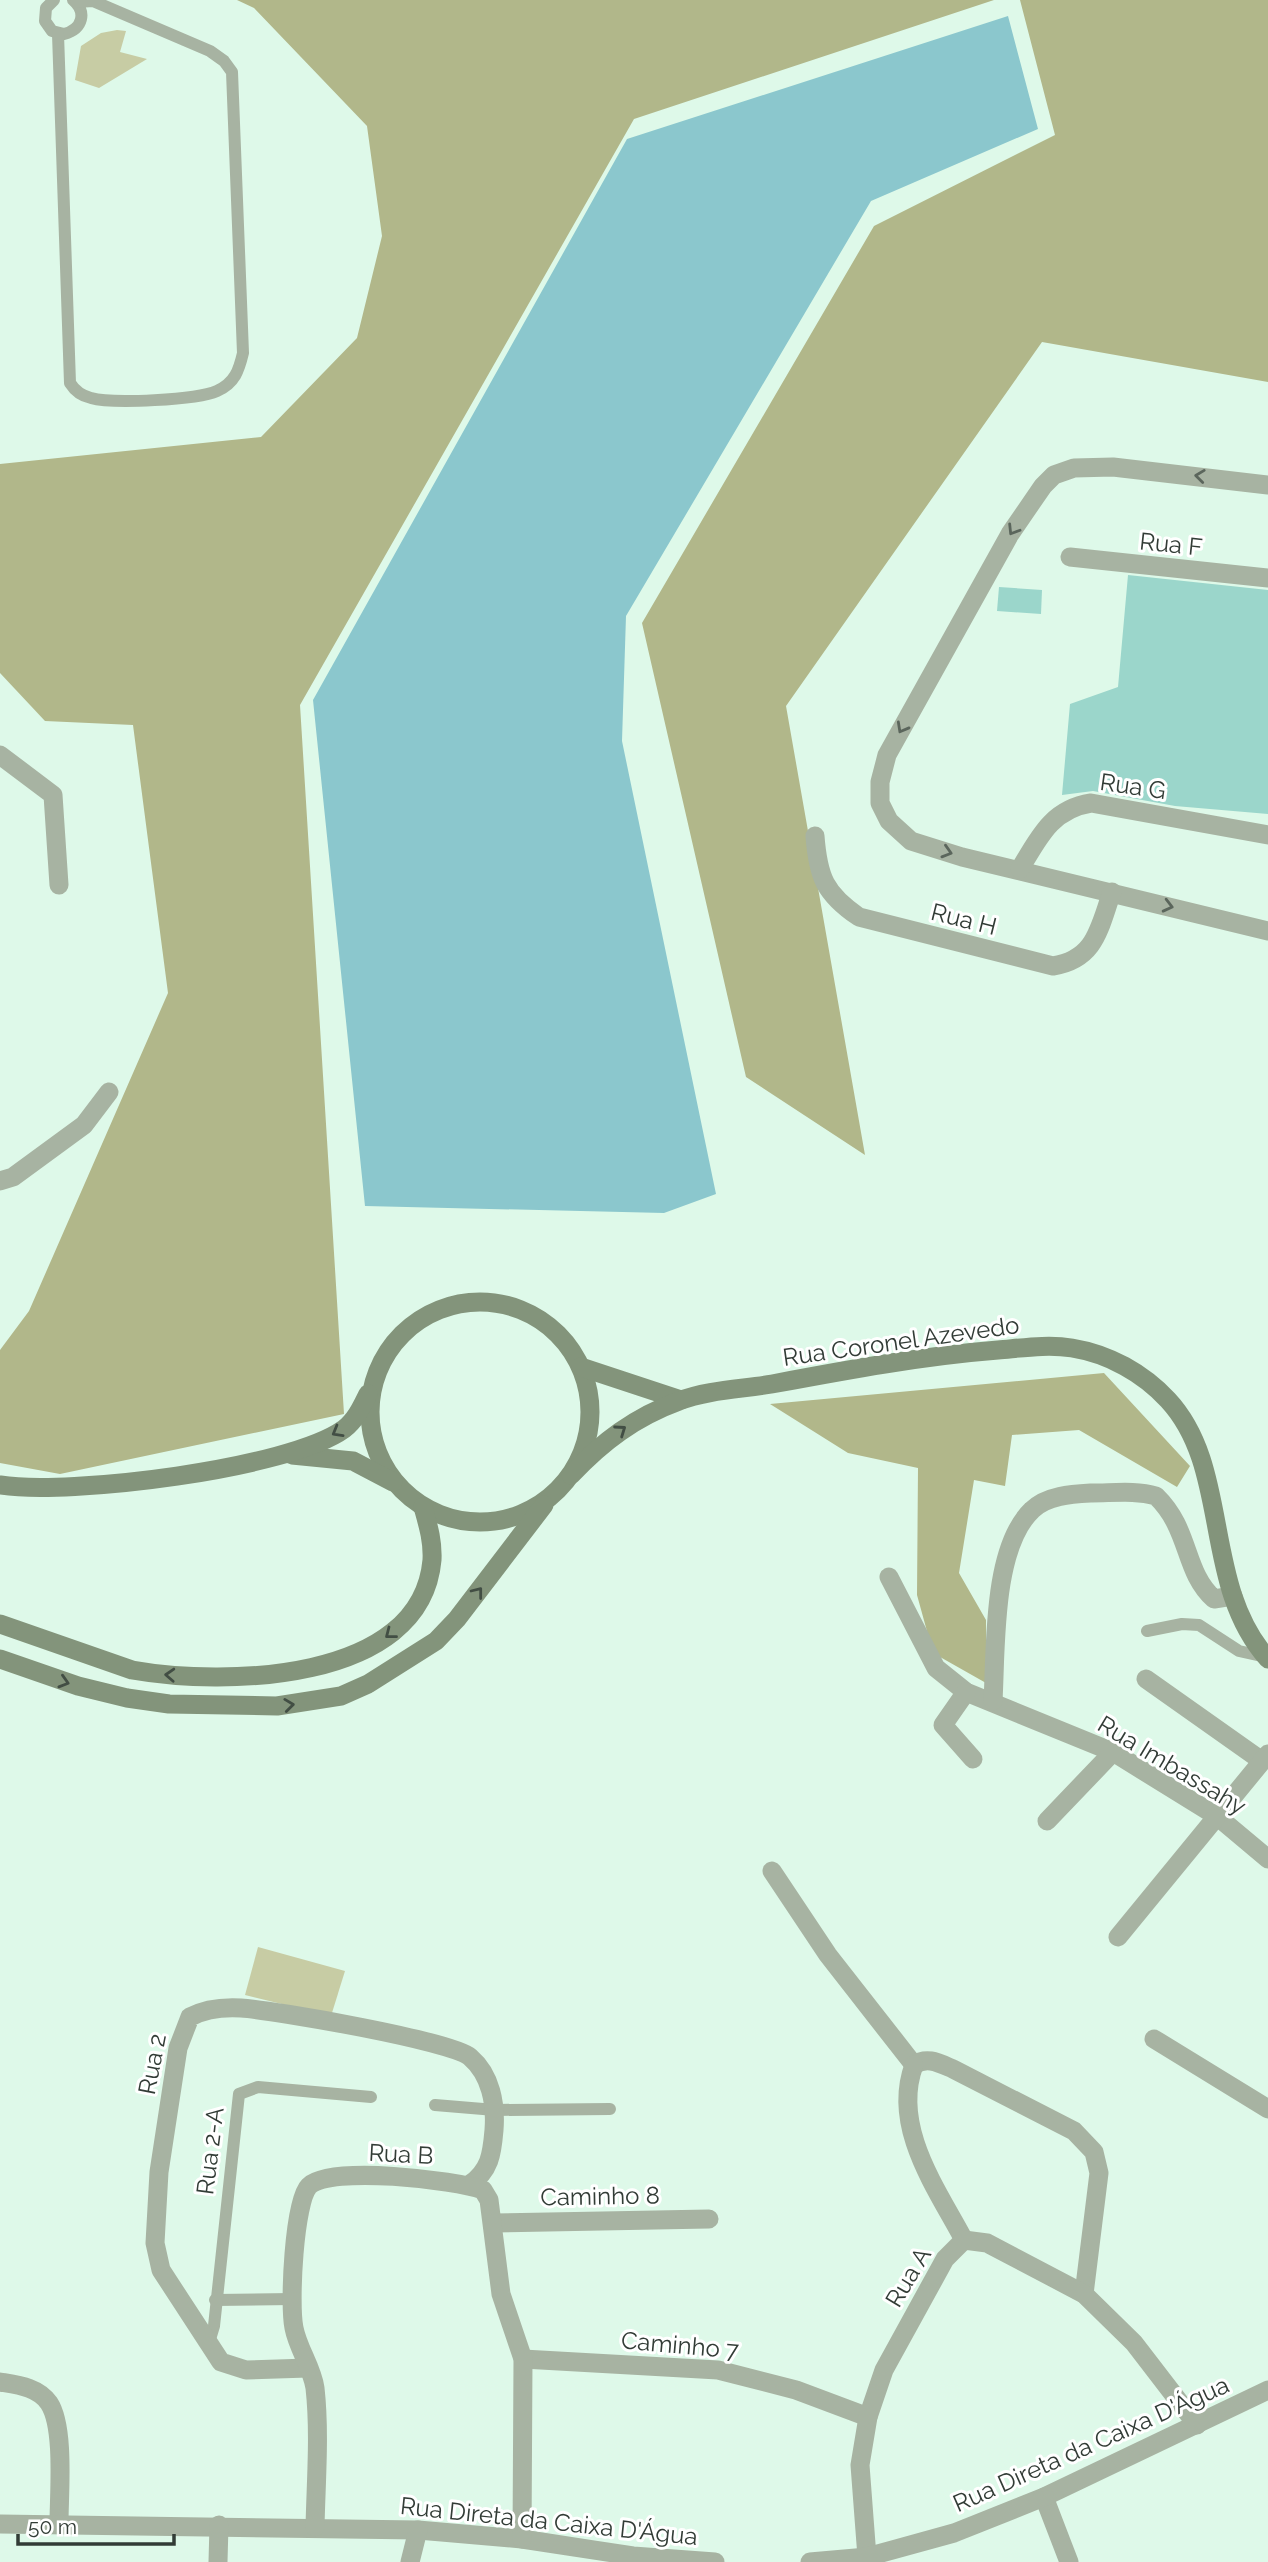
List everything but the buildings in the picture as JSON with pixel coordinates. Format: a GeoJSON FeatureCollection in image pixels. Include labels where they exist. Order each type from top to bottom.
{"type":"FeatureCollection","features":[{"type":"Feature","properties":{"kind":"main road"},"geometry":{"type":"LineString","coordinates":[[0,1485],[46,1488],[119,1482],[210,1470],[284,1455],[344,1429],[355,1418],[383,1358],[401,1334],[426,1315],[454,1304],[515,1307],[542,1320],[565,1341],[581,1367],[590,1394],[590,1423],[584,1450],[571,1475]]}},
{"type":"Feature","properties":{"kind":"main road","name":"Rua Coronel Azevedo"},"geometry":{"type":"LineString","coordinates":[[681,1400],[969,1352],[1069,1348],[1111,1359],[1156,1388],[1181,1417],[1195,1440],[1233,1597],[1246,1628],[1267,1658]]}},
{"type":"Feature","properties":{"kind":"main road"},"geometry":{"type":"LineString","coordinates":[[581,1367],[681,1400]]}},
{"type":"Feature","properties":{"kind":"main road"},"geometry":{"type":"LineString","coordinates":[[372,1386],[369,1420],[377,1453],[394,1483]]}},
{"type":"Feature","properties":{"kind":"main road"},"geometry":{"type":"LineString","coordinates":[[0,1659],[78,1686],[127,1698],[169,1704],[276,1706],[341,1696],[413,1657],[449,1629],[548,1499],[571,1475],[621,1429],[681,1400]]}},
{"type":"Feature","properties":{"kind":"main road"},"geometry":{"type":"LineString","coordinates":[[284,1455],[353,1461],[394,1483],[423,1507],[454,1520],[487,1522],[519,1515],[548,1499]]}},
{"type":"Feature","properties":{"kind":"main road"},"geometry":{"type":"LineString","coordinates":[[0,1624],[132,1670],[152,1674],[237,1675],[302,1669],[334,1662],[380,1642],[409,1618],[419,1601],[432,1561],[432,1542],[423,1507]]}},
{"type":"Feature","properties":{"kind":"street"},"geometry":{"type":"LineString","coordinates":[[1268,485],[1113,467],[1074,468],[1054,475],[1026,510],[887,755],[880,782],[880,803],[889,821],[911,841],[962,857],[1268,931]]}},
{"type":"Feature","properties":{"kind":"street","name":"Rua F"},"geometry":{"type":"LineString","coordinates":[[1070,558],[1268,578]]}},
{"type":"Feature","properties":{"kind":"street"},"geometry":{"type":"LineString","coordinates":[[0,755],[53,795],[59,885]]}},
{"type":"Feature","properties":{"kind":"street","name":"Rua G"},"geometry":{"type":"LineString","coordinates":[[1020,869],[1051,820],[1069,809],[1091,803],[1268,835]]}},
{"type":"Feature","properties":{"kind":"street","name":"Rua H"},"geometry":{"type":"LineString","coordinates":[[815,836],[817,861],[823,883],[836,902],[859,918],[1053,966],[1069,964],[1083,957],[1093,943],[1112,892]]}},
{"type":"Feature","properties":{"kind":"street"},"geometry":{"type":"LineString","coordinates":[[0,1181],[13,1177],[84,1125],[109,1092]]}},
{"type":"Feature","properties":{"kind":"street"},"geometry":{"type":"LineString","coordinates":[[993,1701],[999,1601],[1009,1554],[1016,1533],[1025,1518],[1032,1509],[1046,1501],[1089,1493],[1156,1496],[1182,1532],[1195,1575],[1204,1591],[1214,1599],[1233,1597]]}},
{"type":"Feature","properties":{"kind":"street","name":"Rua Imbassahy"},"geometry":{"type":"LineString","coordinates":[[889,1577],[936,1668],[966,1692],[1113,1752],[1218,1817],[1268,1859]]}},
{"type":"Feature","properties":{"kind":"street"},"geometry":{"type":"LineString","coordinates":[[1118,1937],[1265,1758],[1146,1679]]}},
{"type":"Feature","properties":{"kind":"street"},"geometry":{"type":"LineString","coordinates":[[966,1692],[943,1725],[973,1759]]}},
{"type":"Feature","properties":{"kind":"street"},"geometry":{"type":"LineString","coordinates":[[1048,1821],[1113,1752]]}},
{"type":"Feature","properties":{"kind":"street"},"geometry":{"type":"LineString","coordinates":[[772,1871],[828,1955],[914,2065]]}},
{"type":"Feature","properties":{"kind":"street","name":"Rua 2"},"geometry":{"type":"LineString","coordinates":[[308,2368],[246,2370],[221,2362],[208,2346],[161,2270],[155,2243],[159,2172],[175,2061],[182,2033],[190,2017],[209,2010],[258,2010],[350,2026],[463,2052],[478,2065],[489,2085],[495,2110],[488,2166],[482,2176],[469,2185]]}},
{"type":"Feature","properties":{"kind":"street"},"geometry":{"type":"LineString","coordinates":[[1154,2039],[1268,2109]]}},
{"type":"Feature","properties":{"kind":"street"},"geometry":{"type":"LineString","coordinates":[[964,2240],[927,2175],[917,2147],[910,2109],[911,2075],[914,2065],[921,2060],[934,2061],[953,2068],[1074,2131],[1094,2152],[1099,2173],[1084,2294]]}},
{"type":"Feature","properties":{"kind":"street","name":"Rua B"},"geometry":{"type":"LineString","coordinates":[[315,2527],[314,2385],[300,2353],[293,2325],[300,2212],[304,2192],[313,2183],[337,2177],[431,2178],[469,2185]]}},
{"type":"Feature","properties":{"kind":"street"},"geometry":{"type":"LineString","coordinates":[[469,2185],[483,2190],[489,2200],[501,2294],[523,2358],[522,2539]]}},
{"type":"Feature","properties":{"kind":"street","name":"Caminho 8"},"geometry":{"type":"LineString","coordinates":[[493,2223],[709,2218]]}},
{"type":"Feature","properties":{"kind":"street","name":"Rua A"},"geometry":{"type":"LineString","coordinates":[[867,2557],[860,2465],[868,2417],[890,2358],[945,2259],[964,2240],[987,2243],[1084,2294],[1134,2343],[1196,2425]]}},
{"type":"Feature","properties":{"kind":"street","name":"Caminho 7"},"geometry":{"type":"LineString","coordinates":[[523,2358],[718,2370],[773,2383],[868,2417]]}},
{"type":"Feature","properties":{"kind":"street"},"geometry":{"type":"LineString","coordinates":[[0,2382],[25,2386],[40,2395],[54,2415],[59,2524]]}},
{"type":"Feature","properties":{"kind":"street","name":"Rua Direta da Caixa D'Água"},"geometry":{"type":"LineString","coordinates":[[810,2562],[867,2557],[954,2533],[1044,2497],[1268,2390]]}},
{"type":"Feature","properties":{"kind":"street"},"geometry":{"type":"LineString","coordinates":[[1044,2497],[1069,2562]]}},
{"type":"Feature","properties":{"kind":"street","name":"Rua Direta da Caixa D'Água"},"geometry":{"type":"LineString","coordinates":[[0,2524],[219,2525],[418,2530],[522,2539],[576,2554],[715,2562]]}},
{"type":"Feature","properties":{"kind":"street"},"geometry":{"type":"LineString","coordinates":[[218,2562],[219,2525]]}},
{"type":"Feature","properties":{"kind":"street"},"geometry":{"type":"LineString","coordinates":[[411,2562],[418,2530]]}},
{"type":"Feature","properties":{"kind":"lane"},"geometry":{"type":"LineString","coordinates":[[54,0],[46,8],[45,21],[58,34],[69,383],[81,394],[99,400],[157,399],[216,392],[238,374],[243,353],[232,72],[224,61],[210,51],[93,1],[74,1]]}},
{"type":"Feature","properties":{"kind":"lane"},"geometry":{"type":"LineString","coordinates":[[58,34],[71,33],[80,24],[82,12],[74,1]]}},
{"type":"Feature","properties":{"kind":"lane"},"geometry":{"type":"LineString","coordinates":[[1147,1631],[1182,1624],[1199,1625],[1239,1651],[1267,1658]]}},
{"type":"Feature","properties":{"kind":"lane","name":"Rua 2-A"},"geometry":{"type":"LineString","coordinates":[[208,2346],[214,2326],[239,2094],[258,2087],[371,2097]]}},
{"type":"Feature","properties":{"kind":"lane"},"geometry":{"type":"LineString","coordinates":[[435,2105],[495,2110],[610,2109]]}},
{"type":"Feature","properties":{"kind":"lane"},"geometry":{"type":"LineString","coordinates":[[215,2300],[293,2299]]}},
{"type":"Feature","properties":{"kind":"green space"},"geometry":{"type":"Polygon","coordinates":[[[237,0],[994,0],[634,119],[300,705],[344,1414],[60,1474],[0,1463],[0,1350],[29,1311],[168,993],[133,725],[45,721],[0,673],[0,464],[261,437],[357,338],[382,236],[367,126],[254,8],[237,0]]]}},
{"type":"Feature","properties":{"kind":"green space"},"geometry":{"type":"Polygon","coordinates":[[[1020,0],[1268,0],[1268,382],[1042,342],[786,706],[865,1155],[746,1077],[642,623],[874,226],[1055,135],[1020,0]]]}},
{"type":"Feature","properties":{"kind":"green space"},"geometry":{"type":"Polygon","coordinates":[[[126,31],[120,52],[147,59],[99,88],[75,80],[81,46],[101,33],[126,31]]]}},
{"type":"Feature","properties":{"kind":"green space"},"geometry":{"type":"Polygon","coordinates":[[[1104,1373],[1190,1466],[1177,1487],[1079,1430],[1012,1435],[1005,1486],[974,1480],[959,1573],[986,1620],[986,1683],[933,1653],[917,1595],[918,1468],[848,1453],[770,1404],[1104,1373]]]}},
{"type":"Feature","properties":{"kind":"green space"},"geometry":{"type":"Polygon","coordinates":[[[258,1947],[345,1971],[331,2016],[245,1995],[258,1947]]]}},
{"type":"Feature","properties":{"kind":"water"},"geometry":{"type":"Polygon","coordinates":[[[1008,16],[1038,129],[871,201],[626,616],[622,741],[716,1194],[664,1213],[365,1206],[313,700],[627,139],[1008,16]]]}}]}
